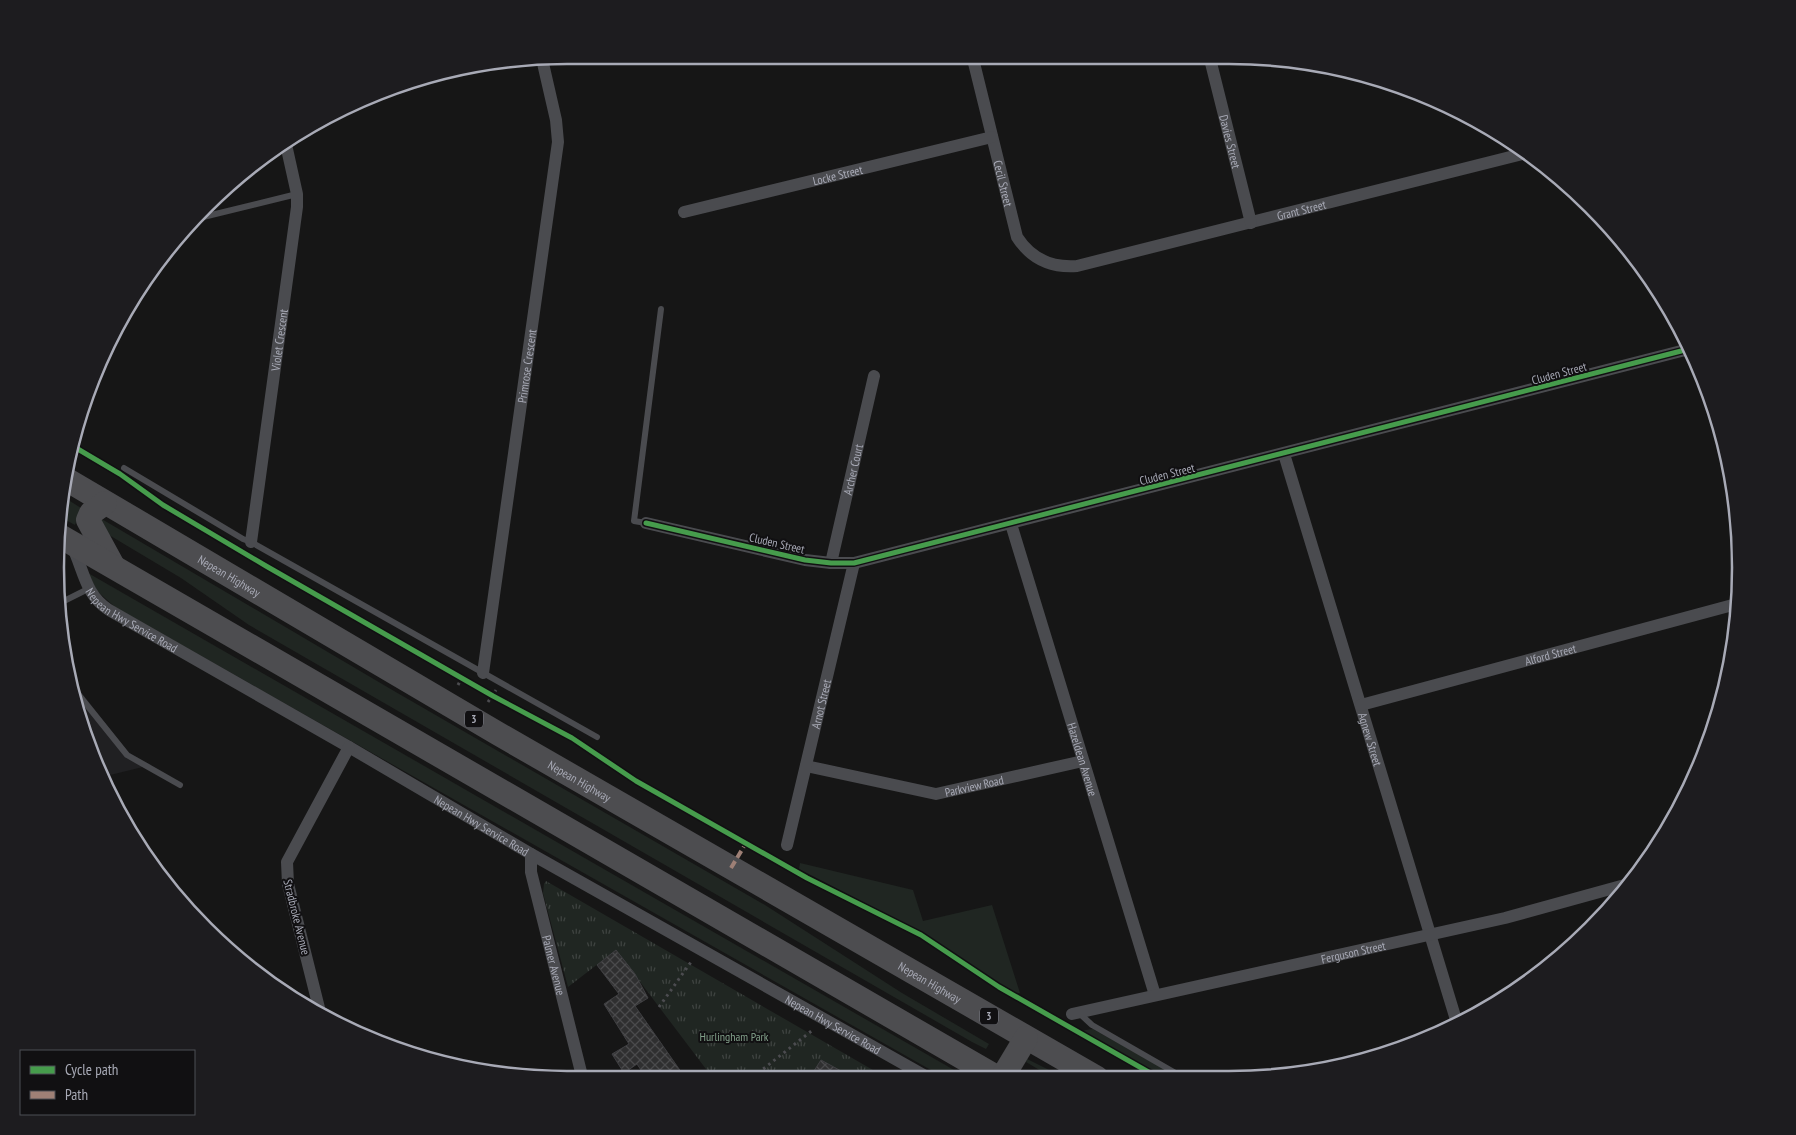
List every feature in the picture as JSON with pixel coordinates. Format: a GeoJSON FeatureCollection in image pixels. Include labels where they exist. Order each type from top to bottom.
{"type":"FeatureCollection","features":[{"type":"Feature","properties":{"kind":"highway","name":"Nepean Highway"},"geometry":{"type":"LineString","coordinates":[[71,482],[497,733],[1085,1071]]}},
{"type":"Feature","properties":{"kind":"highway"},"geometry":{"type":"LineString","coordinates":[[105,503],[91,512],[88,520],[113,566]]}},
{"type":"Feature","properties":{"kind":"highway"},"geometry":{"type":"LineString","coordinates":[[65,539],[986,1071]]}},
{"type":"Feature","properties":{"kind":"highway"},"geometry":{"type":"LineString","coordinates":[[1006,1071],[1026,1038]]}},
{"type":"Feature","properties":{"kind":"street","name":"Cecil Street"},"geometry":{"type":"LineString","coordinates":[[974,64],[1014,228],[1022,244],[1028,252],[1051,265],[1077,266]]}},
{"type":"Feature","properties":{"kind":"street","name":"Davies Street"},"geometry":{"type":"LineString","coordinates":[[1211,64],[1251,223]]}},
{"type":"Feature","properties":{"kind":"street","name":"Primrose Crescent"},"geometry":{"type":"LineString","coordinates":[[483,673],[558,142],[556,120],[543,65]]}},
{"type":"Feature","properties":{"kind":"street","name":"Locke Street"},"geometry":{"type":"LineString","coordinates":[[684,212],[992,136]]}},
{"type":"Feature","properties":{"kind":"street","name":"Violet Crescent"},"geometry":{"type":"LineString","coordinates":[[252,542],[297,194],[287,150]]}},
{"type":"Feature","properties":{"kind":"street","name":"Grant Street"},"geometry":{"type":"LineString","coordinates":[[1077,266],[1517,155]]}},
{"type":"Feature","properties":{"kind":"street","name":"Cluden Street"},"geometry":{"type":"LineString","coordinates":[[646,523],[806,560],[831,564],[854,563],[1683,351]]}},
{"type":"Feature","properties":{"kind":"street","name":"Archer Court"},"geometry":{"type":"LineString","coordinates":[[831,564],[874,376]]}},
{"type":"Feature","properties":{"kind":"street","name":"Agnew Street"},"geometry":{"type":"LineString","coordinates":[[1284,454],[1456,1016]]}},
{"type":"Feature","properties":{"kind":"street","name":"Hazeldean Avenue"},"geometry":{"type":"LineString","coordinates":[[1011,524],[1155,995]]}},
{"type":"Feature","properties":{"kind":"street","name":"Nepean Hwy Service Road"},"geometry":{"type":"LineString","coordinates":[[65,540],[88,589],[96,600],[109,610],[350,747],[531,854],[914,1071]]}},
{"type":"Feature","properties":{"kind":"street","name":"Arnot Street"},"geometry":{"type":"LineString","coordinates":[[787,845],[854,563]]}},
{"type":"Feature","properties":{"kind":"street","name":"Alford Street"},"geometry":{"type":"LineString","coordinates":[[1361,705],[1730,606]]}},
{"type":"Feature","properties":{"kind":"street","name":"Stradbroke Avenue"},"geometry":{"type":"LineString","coordinates":[[318,1005],[288,884],[287,862],[350,747]]}},
{"type":"Feature","properties":{"kind":"street","name":"Parkview Road"},"geometry":{"type":"LineString","coordinates":[[806,766],[936,794],[1083,761]]}},
{"type":"Feature","properties":{"kind":"street","name":"Palmer Avenue"},"geometry":{"type":"LineString","coordinates":[[531,854],[530,872],[581,1071]]}},
{"type":"Feature","properties":{"kind":"street","name":"Ferguson Street"},"geometry":{"type":"LineString","coordinates":[[1076,1013],[1536,910],[1617,887]]}},
{"type":"Feature","properties":{"kind":"lane"},"geometry":{"type":"LineString","coordinates":[[206,216],[297,194]]}},
{"type":"Feature","properties":{"kind":"lane"},"geometry":{"type":"LineString","coordinates":[[646,523],[634,521],[661,309]]}},
{"type":"Feature","properties":{"kind":"lane"},"geometry":{"type":"LineString","coordinates":[[124,468],[243,539],[252,542],[596,737]]}},
{"type":"Feature","properties":{"kind":"lane"},"geometry":{"type":"LineString","coordinates":[[65,600],[88,589]]}},
{"type":"Feature","properties":{"kind":"lane"},"geometry":{"type":"LineString","coordinates":[[81,698],[127,755],[180,786]]}},
{"type":"Feature","properties":{"kind":"lane"},"geometry":{"type":"LineString","coordinates":[[1076,1013],[1092,1025],[1174,1071]]}},
{"type":"Feature","properties":{"kind":"path"},"geometry":{"type":"LineString","coordinates":[[453,674],[470,683]]}},
{"type":"Feature","properties":{"kind":"path"},"geometry":{"type":"LineString","coordinates":[[485,692],[501,701]]}},
{"type":"Feature","properties":{"kind":"path"},"geometry":{"type":"LineString","coordinates":[[659,1007],[691,962]]}},
{"type":"Feature","properties":{"kind":"path"},"geometry":{"type":"LineString","coordinates":[[761,1071],[826,1020]]}},
{"type":"Feature","properties":{"kind":"shaded area"},"geometry":{"type":"Polygon","coordinates":[[[79,689],[128,752],[151,765],[109,775],[90,729],[79,689]]]}},
{"type":"Feature","properties":{"kind":"green space"},"geometry":{"type":"Polygon","coordinates":[[[68,500],[81,508],[75,525],[66,520],[68,500]]]}},
{"type":"Feature","properties":{"kind":"green space"},"geometry":{"type":"Polygon","coordinates":[[[100,518],[394,691],[765,905],[902,993],[989,1044],[986,1049],[972,1042],[249,625],[181,578],[109,535],[100,518]]]}},
{"type":"Feature","properties":{"kind":"green space"},"geometry":{"type":"Polygon","coordinates":[[[88,573],[956,1071],[933,1071],[115,607],[97,591],[88,573]]]}},
{"type":"Feature","properties":{"kind":"green space"},"geometry":{"type":"Polygon","coordinates":[[[800,863],[913,890],[923,921],[992,905],[1020,993],[1016,994],[1004,987],[925,934],[799,869],[800,863]]]}},
{"type":"Feature","properties":{"kind":"green space","name":"Hurlingham Park"},"geometry":{"type":"Polygon","coordinates":[[[546,881],[875,1071],[707,1071],[616,950],[568,987],[543,893],[546,881]]]}},
{"type":"Feature","properties":{"kind":"green space"},"geometry":{"type":"Polygon","coordinates":[[[1093,1029],[1168,1071],[1150,1071],[1079,1031],[1093,1029]]]}},
{"type":"Feature","properties":{"kind":"green space"},"geometry":{"type":"Polygon","coordinates":[[[1027,1059],[1051,1071],[1041,1071],[1026,1062],[1027,1059]]]}},
{"type":"Feature","properties":{"kind":"building"},"geometry":{"type":"Polygon","coordinates":[[[616,950],[635,974],[648,998],[635,1006],[680,1071],[642,1071],[637,1064],[627,1071],[623,1071],[612,1054],[629,1044],[604,1004],[619,994],[597,965],[616,950]]]}},
{"type":"Feature","properties":{"kind":"building"},"geometry":{"type":"Polygon","coordinates":[[[821,1060],[841,1071],[814,1071],[821,1060]]]}},
{"type":"Feature","properties":{"kind":"marked path"},"geometry":{"type":"LineString","coordinates":[[731,868],[746,843]]}},
{"type":"Feature","properties":{"kind":"cycle path"},"geometry":{"type":"LineString","coordinates":[[646,523],[805,560],[854,563],[1683,351]]}},
{"type":"Feature","properties":{"kind":"cycle path"},"geometry":{"type":"LineString","coordinates":[[78,449],[120,474],[163,505],[266,566],[493,696],[572,738],[636,781],[807,878],[921,935],[999,987],[1147,1071]]}}]}
